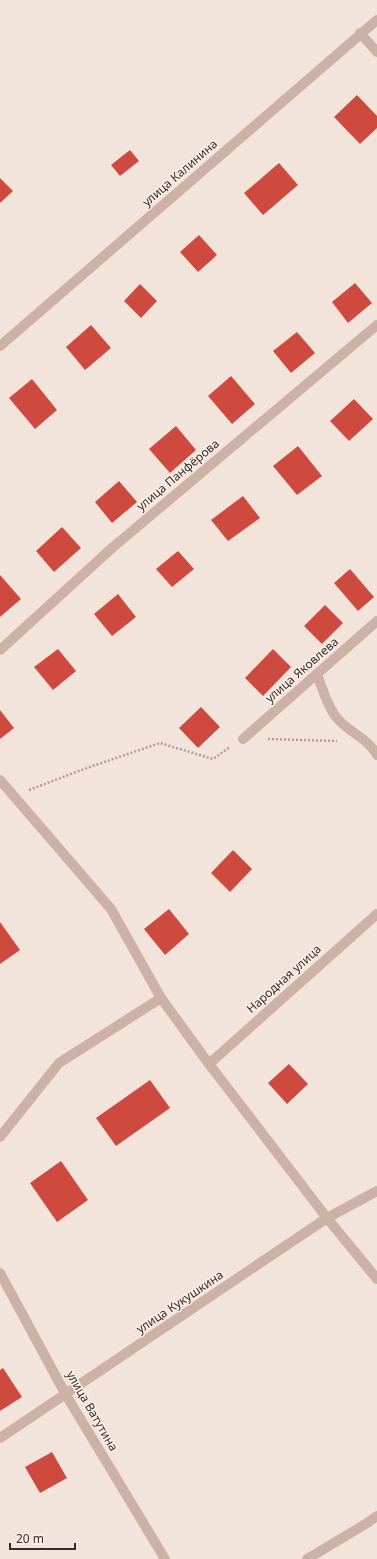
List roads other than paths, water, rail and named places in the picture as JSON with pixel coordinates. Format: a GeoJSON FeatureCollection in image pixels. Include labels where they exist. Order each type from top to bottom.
{"type":"FeatureCollection","features":[{"type":"Feature","properties":{"kind":"street","name":"улица Калинина"},"geometry":{"type":"LineString","coordinates":[[0,346],[360,33],[377,20]]}},
{"type":"Feature","properties":{"kind":"street"},"geometry":{"type":"LineString","coordinates":[[360,33],[377,52]]}},
{"type":"Feature","properties":{"kind":"street","name":"улица Панфёрова"},"geometry":{"type":"LineString","coordinates":[[0,650],[112,548],[377,325]]}},
{"type":"Feature","properties":{"kind":"street","name":"улица Яковлева"},"geometry":{"type":"LineString","coordinates":[[243,739],[377,621]]}},
{"type":"Feature","properties":{"kind":"street"},"geometry":{"type":"LineString","coordinates":[[317,674],[326,699],[336,718],[372,746],[377,755]]}},
{"type":"Feature","properties":{"kind":"street"},"geometry":{"type":"LineString","coordinates":[[0,780],[111,909],[161,998],[208,1064],[327,1218],[377,1279]]}},
{"type":"Feature","properties":{"kind":"street","name":"Народная улица"},"geometry":{"type":"LineString","coordinates":[[208,1064],[377,914]]}},
{"type":"Feature","properties":{"kind":"street"},"geometry":{"type":"LineString","coordinates":[[0,1137],[58,1063],[161,998]]}},
{"type":"Feature","properties":{"kind":"street","name":"улица Кукушкина"},"geometry":{"type":"LineString","coordinates":[[0,1438],[327,1218],[377,1191]]}},
{"type":"Feature","properties":{"kind":"street","name":"улица Ватутина"},"geometry":{"type":"LineString","coordinates":[[0,1273],[66,1395],[165,1559]]}},
{"type":"Feature","properties":{"kind":"street"},"geometry":{"type":"LineString","coordinates":[[306,1559],[364,1526],[377,1516]]}}]}
